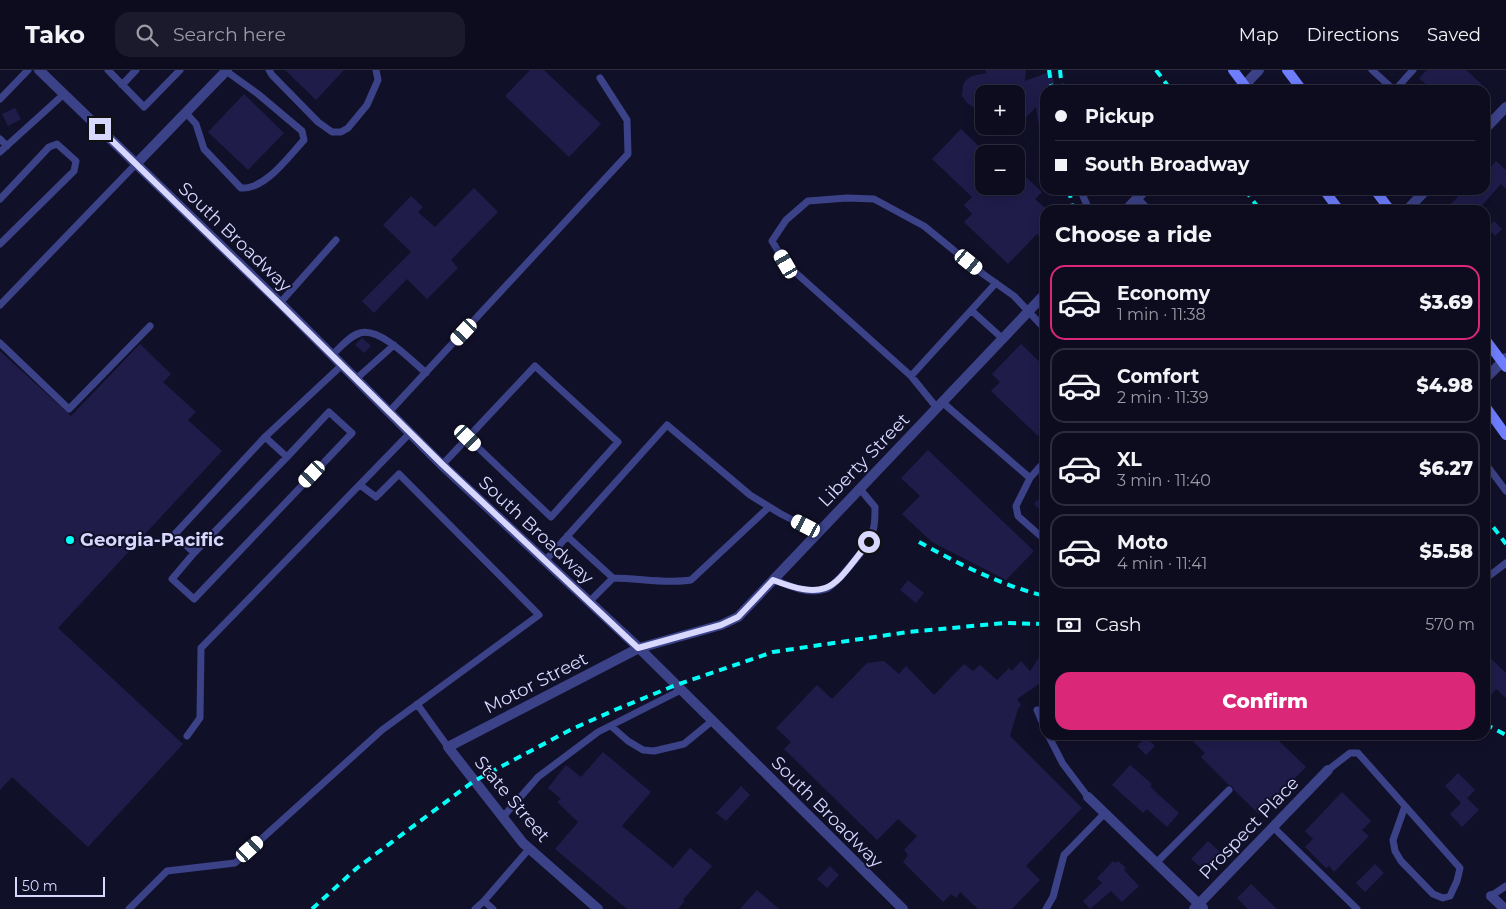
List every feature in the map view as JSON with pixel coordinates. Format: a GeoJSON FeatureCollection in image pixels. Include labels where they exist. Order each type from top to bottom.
{"type":"FeatureCollection","features":[{"type":"Feature","properties":{"kind":"main road"},"geometry":{"type":"LineString","coordinates":[[1233,70],[1242,85]]}},
{"type":"Feature","properties":{"kind":"main road"},"geometry":{"type":"LineString","coordinates":[[1287,70],[1298,85]]}},
{"type":"Feature","properties":{"kind":"main road"},"geometry":{"type":"LineString","coordinates":[[1490,345],[1505,362]]}},
{"type":"Feature","properties":{"kind":"main road"},"geometry":{"type":"LineString","coordinates":[[1490,413],[1506,435]]}},
{"type":"Feature","properties":{"kind":"street","name":"South Broadway"},"geometry":{"type":"LineString","coordinates":[[39,70],[442,464],[638,648],[903,909]]}},
{"type":"Feature","properties":{"kind":"street"},"geometry":{"type":"LineString","coordinates":[[1246,85],[1259,70]]}},
{"type":"Feature","properties":{"kind":"street"},"geometry":{"type":"LineString","coordinates":[[136,164],[227,71]]}},
{"type":"Feature","properties":{"kind":"street"},"geometry":{"type":"LineString","coordinates":[[1490,124],[1506,108]]}},
{"type":"Feature","properties":{"kind":"street"},"geometry":{"type":"LineString","coordinates":[[1131,205],[1140,195]]}},
{"type":"Feature","properties":{"kind":"street"},"geometry":{"type":"LineString","coordinates":[[1412,205],[1421,195]]}},
{"type":"Feature","properties":{"kind":"street","name":"Liberty Street"},"geometry":{"type":"LineString","coordinates":[[638,648],[721,625],[738,617],[1040,299]]}},
{"type":"Feature","properties":{"kind":"street"},"geometry":{"type":"LineString","coordinates":[[1490,375],[1505,362]]}},
{"type":"Feature","properties":{"kind":"street","name":"Motor Street"},"geometry":{"type":"LineString","coordinates":[[448,747],[638,648]]}},
{"type":"Feature","properties":{"kind":"street","name":"State Street"},"geometry":{"type":"LineString","coordinates":[[448,747],[502,818],[529,849],[598,909]]}},
{"type":"Feature","properties":{"kind":"street","name":"Prospect Place"},"geometry":{"type":"LineString","coordinates":[[1199,907],[1328,770]]}},
{"type":"Feature","properties":{"kind":"street"},"geometry":{"type":"LineString","coordinates":[[1088,797],[1199,907]]}},
{"type":"Feature","properties":{"kind":"street"},"geometry":{"type":"LineString","coordinates":[[1491,896],[1505,909]]}},
{"type":"Feature","properties":{"kind":"lane"},"geometry":{"type":"LineString","coordinates":[[0,99],[28,70]]}},
{"type":"Feature","properties":{"kind":"lane"},"geometry":{"type":"LineString","coordinates":[[108,70],[144,107],[180,70]]}},
{"type":"Feature","properties":{"kind":"lane"},"geometry":{"type":"LineString","coordinates":[[122,85],[136,70]]}},
{"type":"Feature","properties":{"kind":"lane"},"geometry":{"type":"LineString","coordinates":[[269,70],[318,122],[332,132],[340,132],[348,128],[367,105],[378,80],[376,70]]}},
{"type":"Feature","properties":{"kind":"lane"},"geometry":{"type":"LineString","coordinates":[[1372,70],[1388,85]]}},
{"type":"Feature","properties":{"kind":"lane"},"geometry":{"type":"LineString","coordinates":[[1399,85],[1413,70]]}},
{"type":"Feature","properties":{"kind":"lane"},"geometry":{"type":"LineString","coordinates":[[186,113],[196,124],[204,149],[241,188],[250,189],[262,183],[304,140],[302,131],[227,71]]}},
{"type":"Feature","properties":{"kind":"lane"},"geometry":{"type":"LineString","coordinates":[[389,412],[628,154],[627,120],[600,78]]}},
{"type":"Feature","properties":{"kind":"lane"},"geometry":{"type":"LineString","coordinates":[[0,152],[64,94]]}},
{"type":"Feature","properties":{"kind":"lane"},"geometry":{"type":"LineString","coordinates":[[0,140],[6,146]]}},
{"type":"Feature","properties":{"kind":"lane"},"geometry":{"type":"LineString","coordinates":[[0,199],[49,147],[57,144],[76,161],[74,171],[0,244]]}},
{"type":"Feature","properties":{"kind":"lane"},"geometry":{"type":"LineString","coordinates":[[0,305],[136,164]]}},
{"type":"Feature","properties":{"kind":"lane"},"geometry":{"type":"LineString","coordinates":[[1030,478],[940,405],[912,376],[786,264],[772,241],[786,220],[808,201],[846,198],[874,199],[924,226],[1014,296],[1040,324]]}},
{"type":"Feature","properties":{"kind":"lane"},"geometry":{"type":"LineString","coordinates":[[1137,198],[1144,205]]}},
{"type":"Feature","properties":{"kind":"lane"},"geometry":{"type":"LineString","coordinates":[[280,304],[336,240]]}},
{"type":"Feature","properties":{"kind":"lane"},"geometry":{"type":"LineString","coordinates":[[912,376],[996,283]]}},
{"type":"Feature","properties":{"kind":"lane"},"geometry":{"type":"LineString","coordinates":[[972,311],[1003,339]]}},
{"type":"Feature","properties":{"kind":"lane"},"geometry":{"type":"LineString","coordinates":[[0,342],[69,409],[150,326]]}},
{"type":"Feature","properties":{"kind":"lane"},"geometry":{"type":"LineString","coordinates":[[332,356],[350,339],[361,332],[373,334],[389,341],[426,373]]}},
{"type":"Feature","properties":{"kind":"lane"},"geometry":{"type":"LineString","coordinates":[[356,379],[394,345]]}},
{"type":"Feature","properties":{"kind":"lane"},"geometry":{"type":"LineString","coordinates":[[194,553],[175,534],[265,437],[342,365]]}},
{"type":"Feature","properties":{"kind":"lane"},"geometry":{"type":"LineString","coordinates":[[442,464],[536,366],[618,442],[551,517],[468,438]]}},
{"type":"Feature","properties":{"kind":"lane"},"geometry":{"type":"LineString","coordinates":[[329,412],[352,433],[194,599],[172,579],[194,553],[286,457],[329,412]]}},
{"type":"Feature","properties":{"kind":"lane"},"geometry":{"type":"LineString","coordinates":[[545,561],[667,426],[750,496],[818,533]]}},
{"type":"Feature","properties":{"kind":"lane"},"geometry":{"type":"LineString","coordinates":[[187,736],[200,718],[201,648],[410,433]]}},
{"type":"Feature","properties":{"kind":"lane"},"geometry":{"type":"LineString","coordinates":[[265,437],[286,457]]}},
{"type":"Feature","properties":{"kind":"lane"},"geometry":{"type":"LineString","coordinates":[[1040,467],[1030,478],[1016,506],[1018,516],[1040,536]]}},
{"type":"Feature","properties":{"kind":"lane"},"geometry":{"type":"LineString","coordinates":[[1490,469],[1506,491]]}},
{"type":"Feature","properties":{"kind":"lane"},"geometry":{"type":"LineString","coordinates":[[129,909],[167,871],[235,862],[382,730],[538,616],[399,474],[376,497],[360,485]]}},
{"type":"Feature","properties":{"kind":"lane"},"geometry":{"type":"LineString","coordinates":[[773,580],[807,590],[825,589],[835,583],[869,542],[875,525],[876,507],[860,489]]}},
{"type":"Feature","properties":{"kind":"lane"},"geometry":{"type":"LineString","coordinates":[[567,536],[613,578],[635,578],[674,583],[690,580],[769,507]]}},
{"type":"Feature","properties":{"kind":"lane"},"geometry":{"type":"LineString","coordinates":[[1490,574],[1506,563]]}},
{"type":"Feature","properties":{"kind":"lane"},"geometry":{"type":"LineString","coordinates":[[588,602],[613,578]]}},
{"type":"Feature","properties":{"kind":"lane"},"geometry":{"type":"LineString","coordinates":[[502,818],[538,777],[598,732],[681,690]]}},
{"type":"Feature","properties":{"kind":"lane"},"geometry":{"type":"LineString","coordinates":[[417,704],[448,747]]}},
{"type":"Feature","properties":{"kind":"lane"},"geometry":{"type":"LineString","coordinates":[[1036,710],[1040,718]]}},
{"type":"Feature","properties":{"kind":"lane"},"geometry":{"type":"LineString","coordinates":[[611,726],[628,741],[643,750],[654,751],[684,744],[712,721]]}},
{"type":"Feature","properties":{"kind":"lane"},"geometry":{"type":"LineString","coordinates":[[1051,740],[1063,764],[1088,797]]}},
{"type":"Feature","properties":{"kind":"lane"},"geometry":{"type":"LineString","coordinates":[[1328,770],[1350,753],[1358,753],[1460,868],[1457,881],[1450,896],[1443,898],[1433,894],[1401,861],[1395,851],[1393,840],[1404,806]]}},
{"type":"Feature","properties":{"kind":"lane"},"geometry":{"type":"LineString","coordinates":[[1156,863],[1229,790]]}},
{"type":"Feature","properties":{"kind":"lane"},"geometry":{"type":"LineString","coordinates":[[1046,909],[1053,897],[1064,855],[1105,813]]}},
{"type":"Feature","properties":{"kind":"lane"},"geometry":{"type":"LineString","coordinates":[[1273,827],[1357,909]]}},
{"type":"Feature","properties":{"kind":"lane"},"geometry":{"type":"LineString","coordinates":[[475,909],[529,849]]}},
{"type":"Feature","properties":{"kind":"lane"},"geometry":{"type":"LineString","coordinates":[[1491,896],[1506,886]]}},
{"type":"Feature","properties":{"kind":"lane"},"geometry":{"type":"LineString","coordinates":[[484,901],[494,909]]}},
{"type":"Feature","properties":{"kind":"building"},"geometry":{"type":"Polygon","coordinates":[[[285,70],[344,70],[316,100],[285,70]]]}},
{"type":"Feature","properties":{"kind":"building"},"geometry":{"type":"Polygon","coordinates":[[[530,70],[544,70],[601,124],[569,157],[505,96],[530,70]]]}},
{"type":"Feature","properties":{"kind":"building"},"geometry":{"type":"Polygon","coordinates":[[[985,70],[1026,70],[1025,81],[1052,71],[1054,85],[1040,85],[1040,127],[1036,107],[1025,119],[1025,85],[975,85],[975,108],[967,103],[962,96],[963,85],[972,76],[987,73],[985,70]]]}},
{"type":"Feature","properties":{"kind":"building"},"geometry":{"type":"Polygon","coordinates":[[[1427,70],[1466,70],[1482,85],[1427,85],[1419,78],[1427,70]]]}},
{"type":"Feature","properties":{"kind":"building"},"geometry":{"type":"Polygon","coordinates":[[[244,94],[284,133],[248,170],[208,132],[244,94]]]}},
{"type":"Feature","properties":{"kind":"building"},"geometry":{"type":"Polygon","coordinates":[[[15,108],[21,119],[8,126],[2,114],[15,108]]]}},
{"type":"Feature","properties":{"kind":"building"},"geometry":{"type":"Polygon","coordinates":[[[961,129],[978,145],[975,145],[975,195],[1025,195],[1025,180],[1027,178],[1040,190],[1040,194],[1035,199],[1042,205],[1040,205],[1040,237],[1037,234],[1008,264],[964,222],[972,214],[964,205],[972,197],[932,159],[961,129]]]}},
{"type":"Feature","properties":{"kind":"building"},"geometry":{"type":"Polygon","coordinates":[[[1496,161],[1506,170],[1506,189],[1501,184],[1482,205],[1450,205],[1459,195],[1490,195],[1490,168],[1496,161]]]}},
{"type":"Feature","properties":{"kind":"building"},"geometry":{"type":"Polygon","coordinates":[[[474,188],[498,212],[451,260],[458,268],[427,299],[407,279],[374,313],[362,301],[411,252],[383,225],[411,196],[423,207],[418,212],[435,227],[474,188]]]}},
{"type":"Feature","properties":{"kind":"building"},"geometry":{"type":"Polygon","coordinates":[[[1494,221],[1502,229],[1495,236],[1490,231],[1490,225],[1494,221]]]}},
{"type":"Feature","properties":{"kind":"building"},"geometry":{"type":"Polygon","coordinates":[[[362,338],[371,346],[364,353],[355,345],[362,338]]]}},
{"type":"Feature","properties":{"kind":"building","name":"Georgia-Pacific"},"geometry":{"type":"Polygon","coordinates":[[[140,344],[171,374],[163,382],[196,412],[188,420],[222,451],[58,628],[183,744],[88,847],[12,777],[0,790],[0,351],[71,416],[140,344]]]}},
{"type":"Feature","properties":{"kind":"building"},"geometry":{"type":"Polygon","coordinates":[[[1021,344],[1040,362],[1040,434],[1038,436],[991,391],[1000,382],[992,374],[1021,344]]]}},
{"type":"Feature","properties":{"kind":"building"},"geometry":{"type":"Polygon","coordinates":[[[928,450],[1034,551],[1006,580],[932,542],[902,514],[920,496],[901,478],[928,450]]]}},
{"type":"Feature","properties":{"kind":"building"},"geometry":{"type":"Polygon","coordinates":[[[1040,497],[1040,509],[1034,504],[1040,497]]]}},
{"type":"Feature","properties":{"kind":"building"},"geometry":{"type":"Polygon","coordinates":[[[908,580],[924,593],[916,603],[900,590],[908,580]]]}},
{"type":"Feature","properties":{"kind":"building"},"geometry":{"type":"Polygon","coordinates":[[[1040,656],[1040,683],[1017,699],[1021,705],[1010,736],[1082,808],[1026,866],[1040,880],[1012,909],[978,909],[960,892],[956,898],[951,894],[943,902],[903,862],[908,855],[904,850],[917,836],[898,819],[877,840],[784,749],[791,742],[776,728],[817,685],[832,699],[867,663],[884,661],[899,674],[906,666],[934,695],[964,664],[973,671],[980,665],[997,680],[1009,668],[1012,671],[1021,661],[1030,671],[1040,656]]]}},
{"type":"Feature","properties":{"kind":"building"},"geometry":{"type":"Polygon","coordinates":[[[1490,658],[1506,673],[1506,698],[1496,689],[1490,696],[1490,658]]]}},
{"type":"Feature","properties":{"kind":"building"},"geometry":{"type":"Polygon","coordinates":[[[1143,740],[1149,740],[1155,746],[1146,755],[1137,746],[1143,740]]]}},
{"type":"Feature","properties":{"kind":"building"},"geometry":{"type":"Polygon","coordinates":[[[1191,740],[1278,740],[1306,767],[1259,814],[1201,757],[1205,753],[1191,740]]]}},
{"type":"Feature","properties":{"kind":"building"},"geometry":{"type":"Polygon","coordinates":[[[603,752],[651,792],[622,826],[673,868],[690,848],[712,866],[683,900],[685,901],[678,909],[627,909],[555,849],[578,822],[557,802],[561,799],[548,788],[566,765],[581,777],[603,752]]]}},
{"type":"Feature","properties":{"kind":"building"},"geometry":{"type":"Polygon","coordinates":[[[1130,765],[1152,784],[1150,786],[1179,813],[1167,827],[1147,809],[1143,813],[1112,785],[1130,765]]]}},
{"type":"Feature","properties":{"kind":"building"},"geometry":{"type":"Polygon","coordinates":[[[1458,773],[1475,790],[1467,798],[1479,810],[1462,827],[1450,814],[1461,803],[1445,786],[1458,773]]]}},
{"type":"Feature","properties":{"kind":"building"},"geometry":{"type":"Polygon","coordinates":[[[741,786],[750,795],[726,821],[716,813],[741,786]]]}},
{"type":"Feature","properties":{"kind":"building"},"geometry":{"type":"Polygon","coordinates":[[[1342,792],[1371,821],[1362,830],[1369,836],[1334,872],[1329,866],[1326,868],[1305,847],[1313,839],[1305,831],[1342,792]]]}},
{"type":"Feature","properties":{"kind":"building"},"geometry":{"type":"Polygon","coordinates":[[[1208,841],[1220,852],[1204,870],[1191,859],[1208,841]]]}},
{"type":"Feature","properties":{"kind":"building"},"geometry":{"type":"Polygon","coordinates":[[[1113,861],[1116,863],[1118,861],[1126,868],[1124,870],[1139,886],[1122,902],[1111,891],[1090,909],[1083,901],[1102,883],[1097,878],[1113,861]]]}},
{"type":"Feature","properties":{"kind":"building"},"geometry":{"type":"Polygon","coordinates":[[[1375,864],[1384,873],[1365,892],[1356,883],[1375,864]]]}},
{"type":"Feature","properties":{"kind":"building"},"geometry":{"type":"Polygon","coordinates":[[[830,866],[839,875],[827,888],[817,879],[830,866]]]}},
{"type":"Feature","properties":{"kind":"building"},"geometry":{"type":"Polygon","coordinates":[[[1251,884],[1277,909],[1248,909],[1237,898],[1251,884]]]}},
{"type":"Feature","properties":{"kind":"building"},"geometry":{"type":"Polygon","coordinates":[[[757,890],[779,909],[740,909],[757,890]]]}},
{"type":"Feature","properties":{"kind":"railway"},"geometry":{"type":"LineString","coordinates":[[1049,70],[1051,85]]}},
{"type":"Feature","properties":{"kind":"railway"},"geometry":{"type":"LineString","coordinates":[[1060,70],[1062,85]]}},
{"type":"Feature","properties":{"kind":"railway"},"geometry":{"type":"LineString","coordinates":[[1156,70],[1167,85]]}},
{"type":"Feature","properties":{"kind":"railway"},"geometry":{"type":"LineString","coordinates":[[1070,195],[1072,205]]}},
{"type":"Feature","properties":{"kind":"railway"},"geometry":{"type":"LineString","coordinates":[[1249,195],[1256,205]]}},
{"type":"Feature","properties":{"kind":"railway"},"geometry":{"type":"LineString","coordinates":[[1490,523],[1506,544]]}},
{"type":"Feature","properties":{"kind":"railway"},"geometry":{"type":"LineString","coordinates":[[919,542],[980,573],[1040,595]]}},
{"type":"Feature","properties":{"kind":"railway"},"geometry":{"type":"LineString","coordinates":[[312,909],[357,868],[474,781],[572,729],[676,685],[773,652],[908,632],[1005,623],[1040,624]]}},
{"type":"Feature","properties":{"kind":"railway"},"geometry":{"type":"LineString","coordinates":[[1490,727],[1506,735]]}},
{"type":"Feature","properties":{"kind":"place","name":"Georgia-Pacific"},"geometry":{"type":"Point","coordinates":[70,540]}},
{"type":"Feature","properties":{"kind":"route"},"geometry":{"type":"LineString","coordinates":[[100,129],[442,464],[638,648],[721,625],[738,617],[773,580],[807,590],[825,589],[835,583],[869,542]]}}]}
